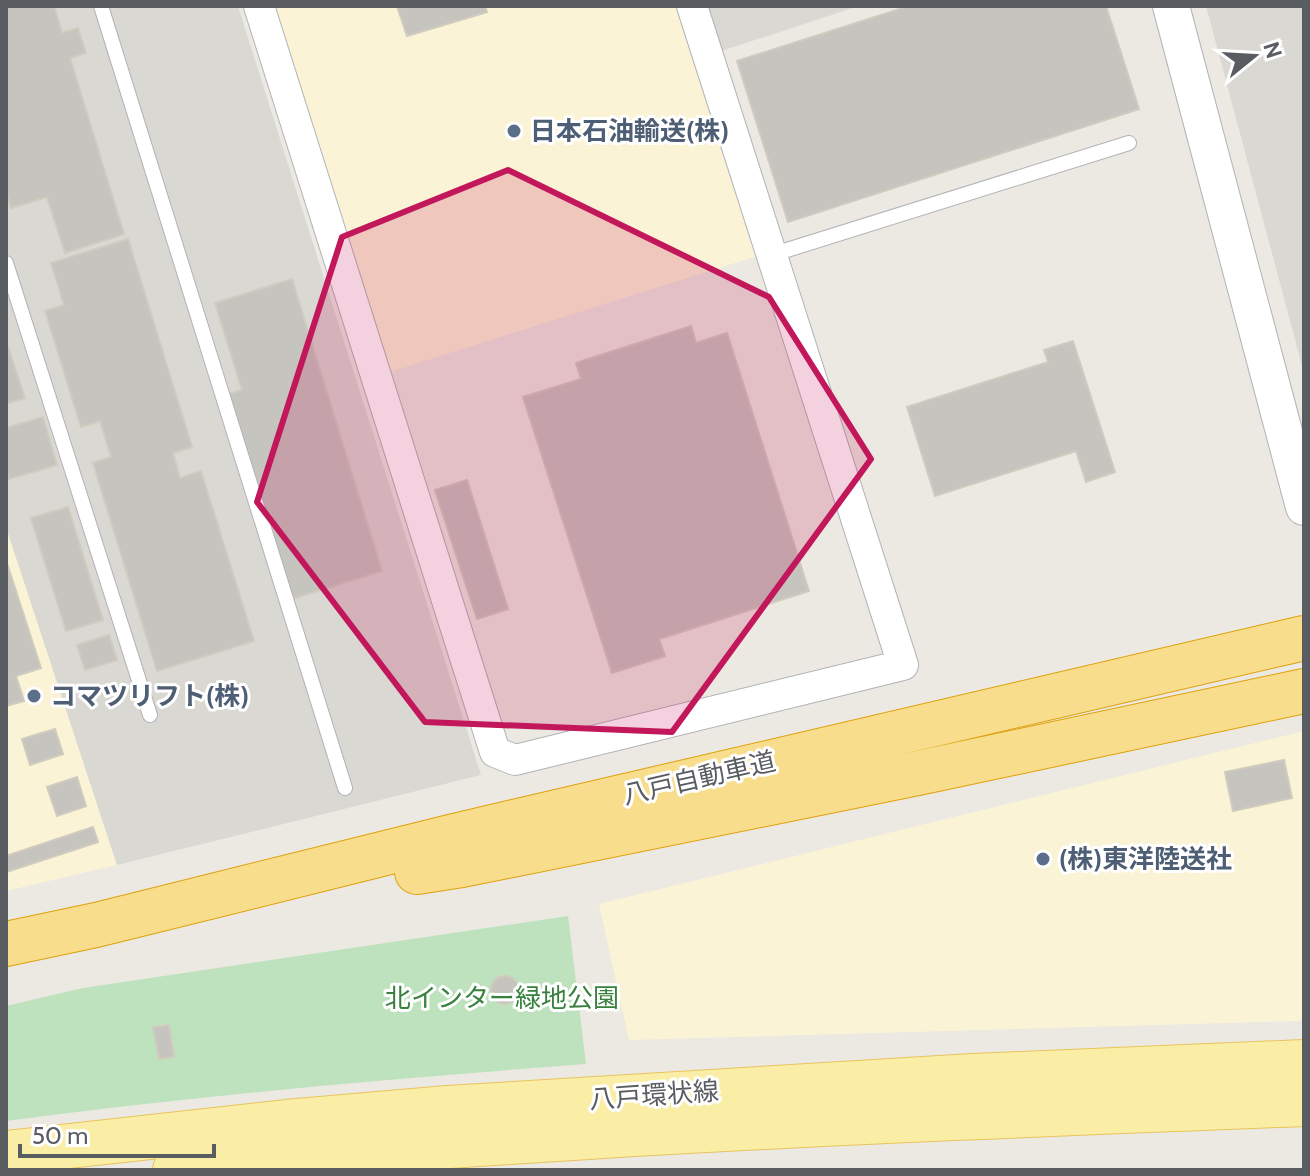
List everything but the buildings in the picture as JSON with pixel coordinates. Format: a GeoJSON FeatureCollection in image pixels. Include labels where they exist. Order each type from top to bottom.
{"type":"FeatureCollection","features":[{"type":"Feature","properties":{"kind":"highway","name":"八戸自動車道"},"geometry":{"type":"LineString","coordinates":[[6,944],[1292,641]]}},
{"type":"Feature","properties":{"kind":"highway","name":"八戸自動車道"},"geometry":{"type":"LineString","coordinates":[[96,925],[462,865],[1302,692]]}},
{"type":"Feature","properties":{"kind":"main road","name":"八戸環状線"},"geometry":{"type":"LineString","coordinates":[[6,1153],[286,1122],[479,1106],[958,1076],[1304,1062]]}},
{"type":"Feature","properties":{"kind":"main road","name":"八戸環状線"},"geometry":{"type":"LineString","coordinates":[[175,1170],[289,1157],[650,1133],[977,1116],[1304,1104]]}},
{"type":"Feature","properties":{"kind":"street"},"geometry":{"type":"LineString","coordinates":[[259,6],[495,752],[515,760],[903,665],[692,6]]}},
{"type":"Feature","properties":{"kind":"street"},"geometry":{"type":"LineString","coordinates":[[1171,6],[1304,507]]}},
{"type":"Feature","properties":{"kind":"lane"},"geometry":{"type":"LineString","coordinates":[[101,6],[345,788]]}},
{"type":"Feature","properties":{"kind":"lane"},"geometry":{"type":"LineString","coordinates":[[771,255],[1129,143]]}},
{"type":"Feature","properties":{"kind":"lane"},"geometry":{"type":"LineString","coordinates":[[6,263],[150,715]]}},
{"type":"Feature","properties":{"kind":"highlighted area"},"geometry":{"type":"Polygon","coordinates":[[[508,170],[769,297],[871,459],[672,732],[425,722],[257,502],[342,237],[508,170]]]}},
{"type":"Feature","properties":{"kind":"shaded area"},"geometry":{"type":"Polygon","coordinates":[[[6,6],[238,6],[481,775],[117,865],[6,527],[6,6]]]}},
{"type":"Feature","properties":{"kind":"shaded area","name":"日本石油輸送(株)"},"geometry":{"type":"Polygon","coordinates":[[[271,6],[677,6],[757,256],[387,373],[271,6]]]}},
{"type":"Feature","properties":{"kind":"shaded area"},"geometry":{"type":"Polygon","coordinates":[[[707,6],[859,6],[721,51],[707,6]]]}},
{"type":"Feature","properties":{"kind":"shaded area"},"geometry":{"type":"Polygon","coordinates":[[[1206,6],[1304,6],[1304,373],[1206,6]]]}},
{"type":"Feature","properties":{"kind":"shaded area","name":"コマツリフト(株)"},"geometry":{"type":"Polygon","coordinates":[[[6,527],[117,865],[6,891],[6,527]]]}},
{"type":"Feature","properties":{"kind":"shaded area","name":"(株)東洋陸送社"},"geometry":{"type":"Polygon","coordinates":[[[1304,731],[1304,1016],[1300,1021],[629,1040],[599,904],[1304,731]]]}},
{"type":"Feature","properties":{"kind":"green space","name":"北インター緑地公園"},"geometry":{"type":"Polygon","coordinates":[[[568,916],[586,1064],[223,1095],[6,1121],[6,1006],[83,988],[568,916]]]}},
{"type":"Feature","properties":{"kind":"place","name":"日本石油輸送(株)"},"geometry":{"type":"Point","coordinates":[514,131]}},
{"type":"Feature","properties":{"kind":"place","name":"コマツリフト(株)"},"geometry":{"type":"Point","coordinates":[34,696]}},
{"type":"Feature","properties":{"kind":"place","name":"(株)東洋陸送社"},"geometry":{"type":"Point","coordinates":[1043,859]}}]}
